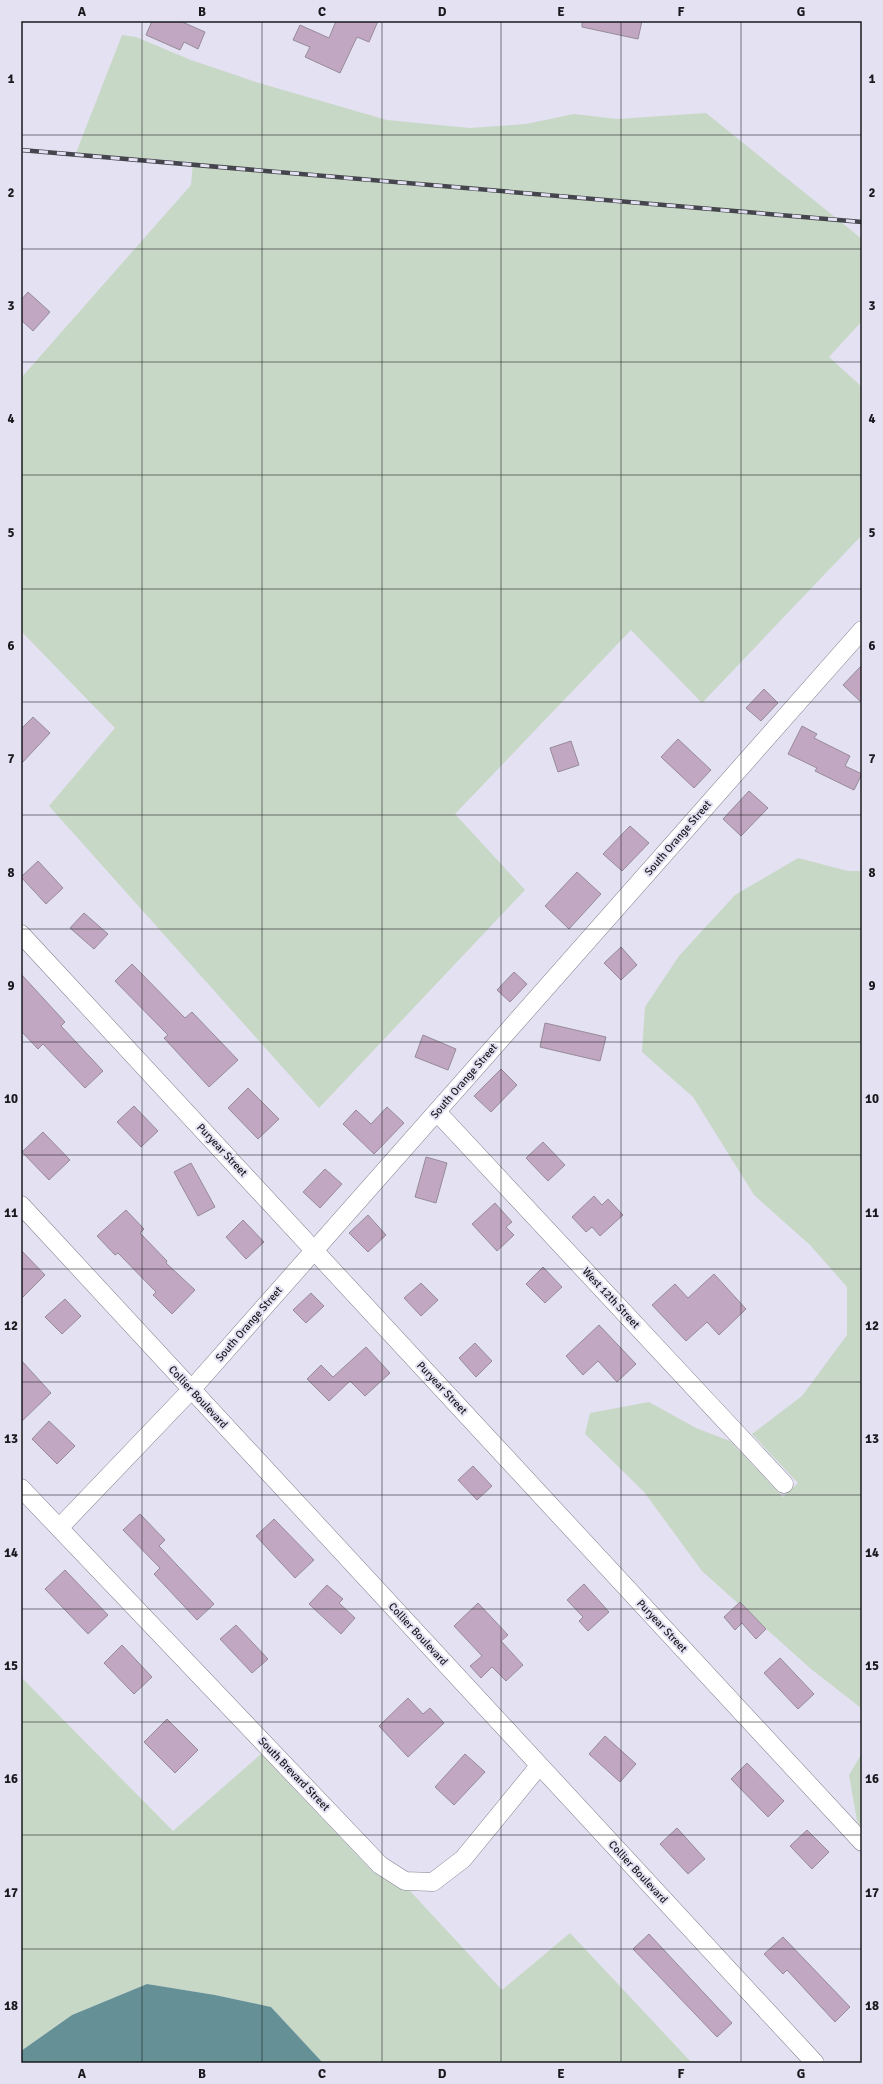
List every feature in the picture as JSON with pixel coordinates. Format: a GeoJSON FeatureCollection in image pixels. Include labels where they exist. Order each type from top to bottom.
{"type":"FeatureCollection","features":[{"type":"Feature","properties":{"kind":"street","name":"South Orange Street"},"geometry":{"type":"LineString","coordinates":[[60,1527],[191,1390],[862,630]]}},
{"type":"Feature","properties":{"kind":"street","name":"Puryear Street"},"geometry":{"type":"LineString","coordinates":[[21,934],[862,1842]]}},
{"type":"Feature","properties":{"kind":"street","name":"West 12th Street"},"geometry":{"type":"LineString","coordinates":[[437,1112],[784,1484]]}},
{"type":"Feature","properties":{"kind":"street","name":"Collier Boulevard"},"geometry":{"type":"LineString","coordinates":[[21,1205],[815,2063]]}},
{"type":"Feature","properties":{"kind":"street","name":"South Brevard Street"},"geometry":{"type":"LineString","coordinates":[[21,1488],[60,1527],[380,1865],[405,1881],[433,1882],[463,1859],[539,1766]]}},
{"type":"Feature","properties":{"kind":"shaded area"},"geometry":{"type":"Polygon","coordinates":[[[122,35],[136,37],[191,60],[259,83],[387,120],[470,128],[526,124],[574,114],[617,119],[706,113],[862,239],[862,321],[829,357],[862,387],[862,535],[702,703],[631,630],[455,814],[525,890],[319,1108],[49,806],[115,728],[21,631],[21,378],[191,185],[193,162],[76,153],[122,35]]]}},
{"type":"Feature","properties":{"kind":"shaded area"},"geometry":{"type":"Polygon","coordinates":[[[798,858],[848,871],[862,871],[862,1712],[861,1708],[811,1669],[702,1571],[644,1492],[585,1434],[590,1413],[649,1402],[696,1428],[730,1441],[783,1497],[798,1483],[752,1434],[802,1396],[847,1335],[847,1287],[810,1245],[754,1195],[693,1097],[642,1052],[645,1007],[679,956],[735,895],[798,858]]]}},
{"type":"Feature","properties":{"kind":"shaded area"},"geometry":{"type":"Polygon","coordinates":[[[21,1677],[173,1831],[261,1754],[373,1872],[400,1889],[410,1891],[502,1990],[570,1933],[692,2063],[323,2063],[271,2007],[215,1995],[147,1984],[72,2015],[21,2051],[21,1677]]]}},
{"type":"Feature","properties":{"kind":"shaded area"},"geometry":{"type":"Polygon","coordinates":[[[862,1753],[862,1827],[857,1821],[849,1775],[862,1753]]]}},
{"type":"Feature","properties":{"kind":"shaded area"},"geometry":{"type":"Polygon","coordinates":[[[147,1984],[215,1995],[271,2007],[323,2063],[21,2063],[21,2051],[72,2015],[147,1984]]]}},
{"type":"Feature","properties":{"kind":"building"},"geometry":{"type":"Polygon","coordinates":[[[152,21],[180,21],[205,32],[198,49],[184,42],[180,50],[146,35],[152,21]]]}},
{"type":"Feature","properties":{"kind":"building"},"geometry":{"type":"Polygon","coordinates":[[[336,21],[378,21],[369,42],[357,37],[340,73],[305,57],[310,47],[293,40],[300,25],[329,38],[336,21]]]}},
{"type":"Feature","properties":{"kind":"building"},"geometry":{"type":"Polygon","coordinates":[[[582,21],[642,21],[638,39],[582,27],[582,21]]]}},
{"type":"Feature","properties":{"kind":"building"},"geometry":{"type":"Polygon","coordinates":[[[28,292],[50,312],[33,331],[21,320],[21,300],[28,292]]]}},
{"type":"Feature","properties":{"kind":"building"},"geometry":{"type":"Polygon","coordinates":[[[862,665],[862,703],[843,685],[862,665]]]}},
{"type":"Feature","properties":{"kind":"building"},"geometry":{"type":"Polygon","coordinates":[[[764,689],[778,703],[761,721],[746,708],[764,689]]]}},
{"type":"Feature","properties":{"kind":"building"},"geometry":{"type":"Polygon","coordinates":[[[33,717],[50,733],[21,764],[21,729],[33,717]]]}},
{"type":"Feature","properties":{"kind":"building"},"geometry":{"type":"Polygon","coordinates":[[[802,726],[817,734],[814,738],[850,756],[845,766],[862,774],[854,790],[815,771],[817,768],[788,754],[802,726]]]}},
{"type":"Feature","properties":{"kind":"building"},"geometry":{"type":"Polygon","coordinates":[[[678,739],[711,770],[694,788],[661,757],[678,739]]]}},
{"type":"Feature","properties":{"kind":"building"},"geometry":{"type":"Polygon","coordinates":[[[571,741],[579,765],[558,772],[550,748],[571,741]]]}},
{"type":"Feature","properties":{"kind":"building"},"geometry":{"type":"Polygon","coordinates":[[[749,791],[768,808],[741,836],[723,819],[749,791]]]}},
{"type":"Feature","properties":{"kind":"building"},"geometry":{"type":"Polygon","coordinates":[[[630,826],[649,843],[622,871],[603,854],[630,826]]]}},
{"type":"Feature","properties":{"kind":"building"},"geometry":{"type":"Polygon","coordinates":[[[38,861],[63,888],[46,904],[21,877],[38,861]]]}},
{"type":"Feature","properties":{"kind":"building"},"geometry":{"type":"Polygon","coordinates":[[[577,872],[601,894],[569,929],[545,906],[577,872]]]}},
{"type":"Feature","properties":{"kind":"building"},"geometry":{"type":"Polygon","coordinates":[[[84,913],[108,934],[94,949],[70,928],[84,913]]]}},
{"type":"Feature","properties":{"kind":"building"},"geometry":{"type":"Polygon","coordinates":[[[621,947],[637,965],[621,980],[604,963],[621,947]]]}},
{"type":"Feature","properties":{"kind":"building"},"geometry":{"type":"Polygon","coordinates":[[[132,964],[185,1018],[192,1012],[238,1060],[209,1087],[164,1038],[168,1035],[115,981],[132,964]]]}},
{"type":"Feature","properties":{"kind":"building"},"geometry":{"type":"Polygon","coordinates":[[[514,972],[527,984],[510,1002],[497,990],[514,972]]]}},
{"type":"Feature","properties":{"kind":"building"},"geometry":{"type":"Polygon","coordinates":[[[21,974],[65,1022],[61,1026],[103,1071],[85,1088],[43,1044],[38,1049],[21,1031],[21,974]]]}},
{"type":"Feature","properties":{"kind":"building"},"geometry":{"type":"Polygon","coordinates":[[[545,1023],[606,1037],[600,1061],[540,1047],[545,1023]]]}},
{"type":"Feature","properties":{"kind":"building"},"geometry":{"type":"Polygon","coordinates":[[[423,1035],[456,1049],[448,1070],[415,1057],[423,1035]]]}},
{"type":"Feature","properties":{"kind":"building"},"geometry":{"type":"Polygon","coordinates":[[[501,1069],[517,1085],[491,1112],[474,1096],[501,1069]]]}},
{"type":"Feature","properties":{"kind":"building"},"geometry":{"type":"Polygon","coordinates":[[[248,1088],[279,1119],[258,1139],[228,1108],[248,1088]]]}},
{"type":"Feature","properties":{"kind":"building"},"geometry":{"type":"Polygon","coordinates":[[[134,1106],[158,1131],[141,1147],[117,1122],[134,1106]]]}},
{"type":"Feature","properties":{"kind":"building"},"geometry":{"type":"Polygon","coordinates":[[[387,1107],[404,1123],[374,1154],[343,1124],[356,1110],[371,1124],[387,1107]]]}},
{"type":"Feature","properties":{"kind":"building"},"geometry":{"type":"Polygon","coordinates":[[[43,1132],[70,1160],[49,1180],[22,1152],[43,1132]]]}},
{"type":"Feature","properties":{"kind":"building"},"geometry":{"type":"Polygon","coordinates":[[[543,1142],[565,1165],[548,1181],[526,1158],[543,1142]]]}},
{"type":"Feature","properties":{"kind":"building"},"geometry":{"type":"Polygon","coordinates":[[[426,1157],[447,1163],[436,1203],[415,1197],[426,1157]]]}},
{"type":"Feature","properties":{"kind":"building"},"geometry":{"type":"Polygon","coordinates":[[[191,1163],[215,1207],[198,1216],[174,1172],[191,1163]]]}},
{"type":"Feature","properties":{"kind":"building"},"geometry":{"type":"Polygon","coordinates":[[[325,1169],[342,1184],[320,1208],[303,1192],[325,1169]]]}},
{"type":"Feature","properties":{"kind":"building"},"geometry":{"type":"Polygon","coordinates":[[[594,1196],[602,1205],[608,1199],[623,1215],[600,1236],[592,1227],[586,1232],[572,1217],[594,1196]]]}},
{"type":"Feature","properties":{"kind":"building"},"geometry":{"type":"Polygon","coordinates":[[[495,1203],[512,1222],[506,1227],[514,1235],[497,1251],[472,1224],[495,1203]]]}},
{"type":"Feature","properties":{"kind":"building"},"geometry":{"type":"Polygon","coordinates":[[[126,1210],[144,1229],[140,1233],[167,1261],[166,1263],[195,1290],[172,1314],[153,1295],[156,1292],[118,1253],[115,1255],[97,1236],[126,1210]]]}},
{"type":"Feature","properties":{"kind":"building"},"geometry":{"type":"Polygon","coordinates":[[[368,1215],[386,1235],[368,1252],[349,1233],[368,1215]]]}},
{"type":"Feature","properties":{"kind":"building"},"geometry":{"type":"Polygon","coordinates":[[[243,1220],[264,1242],[246,1259],[226,1237],[243,1220]]]}},
{"type":"Feature","properties":{"kind":"building"},"geometry":{"type":"Polygon","coordinates":[[[21,1250],[45,1275],[21,1299],[21,1250]]]}},
{"type":"Feature","properties":{"kind":"building"},"geometry":{"type":"Polygon","coordinates":[[[543,1267],[562,1287],[545,1303],[526,1284],[543,1267]]]}},
{"type":"Feature","properties":{"kind":"building"},"geometry":{"type":"Polygon","coordinates":[[[714,1274],[746,1309],[719,1335],[707,1322],[686,1341],[652,1305],[675,1284],[688,1298],[714,1274]]]}},
{"type":"Feature","properties":{"kind":"building"},"geometry":{"type":"Polygon","coordinates":[[[421,1283],[438,1300],[421,1316],[404,1298],[421,1283]]]}},
{"type":"Feature","properties":{"kind":"building"},"geometry":{"type":"Polygon","coordinates":[[[311,1293],[324,1306],[306,1323],[293,1310],[311,1293]]]}},
{"type":"Feature","properties":{"kind":"building"},"geometry":{"type":"Polygon","coordinates":[[[65,1299],[81,1316],[62,1334],[45,1317],[65,1299]]]}},
{"type":"Feature","properties":{"kind":"building"},"geometry":{"type":"Polygon","coordinates":[[[599,1325],[636,1364],[617,1382],[598,1361],[583,1375],[566,1356],[599,1325]]]}},
{"type":"Feature","properties":{"kind":"building"},"geometry":{"type":"Polygon","coordinates":[[[475,1343],[492,1361],[476,1377],[459,1358],[475,1343]]]}},
{"type":"Feature","properties":{"kind":"building"},"geometry":{"type":"Polygon","coordinates":[[[366,1347],[390,1373],[365,1396],[350,1381],[329,1401],[307,1379],[321,1365],[333,1377],[366,1347]]]}},
{"type":"Feature","properties":{"kind":"building"},"geometry":{"type":"Polygon","coordinates":[[[21,1360],[51,1393],[21,1422],[21,1360]]]}},
{"type":"Feature","properties":{"kind":"building"},"geometry":{"type":"Polygon","coordinates":[[[49,1421],[75,1446],[57,1464],[32,1439],[49,1421]]]}},
{"type":"Feature","properties":{"kind":"building"},"geometry":{"type":"Polygon","coordinates":[[[473,1466],[492,1486],[477,1500],[458,1480],[473,1466]]]}},
{"type":"Feature","properties":{"kind":"building"},"geometry":{"type":"Polygon","coordinates":[[[140,1514],[165,1540],[159,1546],[214,1604],[197,1620],[154,1574],[160,1568],[123,1530],[140,1514]]]}},
{"type":"Feature","properties":{"kind":"building"},"geometry":{"type":"Polygon","coordinates":[[[274,1519],[314,1560],[295,1578],[256,1536],[274,1519]]]}},
{"type":"Feature","properties":{"kind":"building"},"geometry":{"type":"Polygon","coordinates":[[[65,1570],[108,1615],[88,1634],[45,1589],[65,1570]]]}},
{"type":"Feature","properties":{"kind":"building"},"geometry":{"type":"Polygon","coordinates":[[[584,1584],[609,1612],[588,1631],[579,1621],[583,1617],[567,1600],[584,1584]]]}},
{"type":"Feature","properties":{"kind":"building"},"geometry":{"type":"Polygon","coordinates":[[[327,1585],[343,1599],[339,1603],[355,1618],[341,1634],[309,1604],[327,1585]]]}},
{"type":"Feature","properties":{"kind":"building"},"geometry":{"type":"Polygon","coordinates":[[[740,1602],[766,1629],[756,1639],[742,1623],[735,1630],[724,1617],[740,1602]]]}},
{"type":"Feature","properties":{"kind":"building"},"geometry":{"type":"Polygon","coordinates":[[[478,1603],[508,1635],[501,1641],[523,1665],[506,1681],[492,1667],[481,1678],[470,1666],[482,1656],[454,1626],[478,1603]]]}},
{"type":"Feature","properties":{"kind":"building"},"geometry":{"type":"Polygon","coordinates":[[[236,1625],[268,1659],[252,1673],[220,1639],[236,1625]]]}},
{"type":"Feature","properties":{"kind":"building"},"geometry":{"type":"Polygon","coordinates":[[[122,1645],[152,1677],[134,1694],[104,1663],[122,1645]]]}},
{"type":"Feature","properties":{"kind":"building"},"geometry":{"type":"Polygon","coordinates":[[[780,1658],[814,1694],[798,1709],[764,1673],[780,1658]]]}},
{"type":"Feature","properties":{"kind":"building"},"geometry":{"type":"Polygon","coordinates":[[[408,1698],[423,1714],[430,1708],[444,1723],[408,1757],[379,1726],[408,1698]]]}},
{"type":"Feature","properties":{"kind":"building"},"geometry":{"type":"Polygon","coordinates":[[[167,1719],[198,1750],[175,1773],[144,1742],[167,1719]]]}},
{"type":"Feature","properties":{"kind":"building"},"geometry":{"type":"Polygon","coordinates":[[[605,1736],[636,1764],[620,1782],[589,1754],[605,1736]]]}},
{"type":"Feature","properties":{"kind":"building"},"geometry":{"type":"Polygon","coordinates":[[[465,1754],[485,1772],[454,1805],[435,1787],[465,1754]]]}},
{"type":"Feature","properties":{"kind":"building"},"geometry":{"type":"Polygon","coordinates":[[[747,1763],[784,1801],[768,1817],[731,1779],[747,1763]]]}},
{"type":"Feature","properties":{"kind":"building"},"geometry":{"type":"Polygon","coordinates":[[[677,1828],[705,1859],[688,1874],[660,1844],[677,1828]]]}},
{"type":"Feature","properties":{"kind":"building"},"geometry":{"type":"Polygon","coordinates":[[[807,1830],[829,1852],[812,1869],[790,1846],[807,1830]]]}},
{"type":"Feature","properties":{"kind":"building"},"geometry":{"type":"Polygon","coordinates":[[[649,1934],[732,2023],[717,2037],[633,1949],[649,1934]]]}},
{"type":"Feature","properties":{"kind":"building"},"geometry":{"type":"Polygon","coordinates":[[[783,1937],[850,2007],[835,2022],[787,1970],[783,1974],[764,1954],[783,1937]]]}},
{"type":"Feature","properties":{"kind":"railway"},"geometry":{"type":"LineString","coordinates":[[21,150],[862,222]]}}]}
